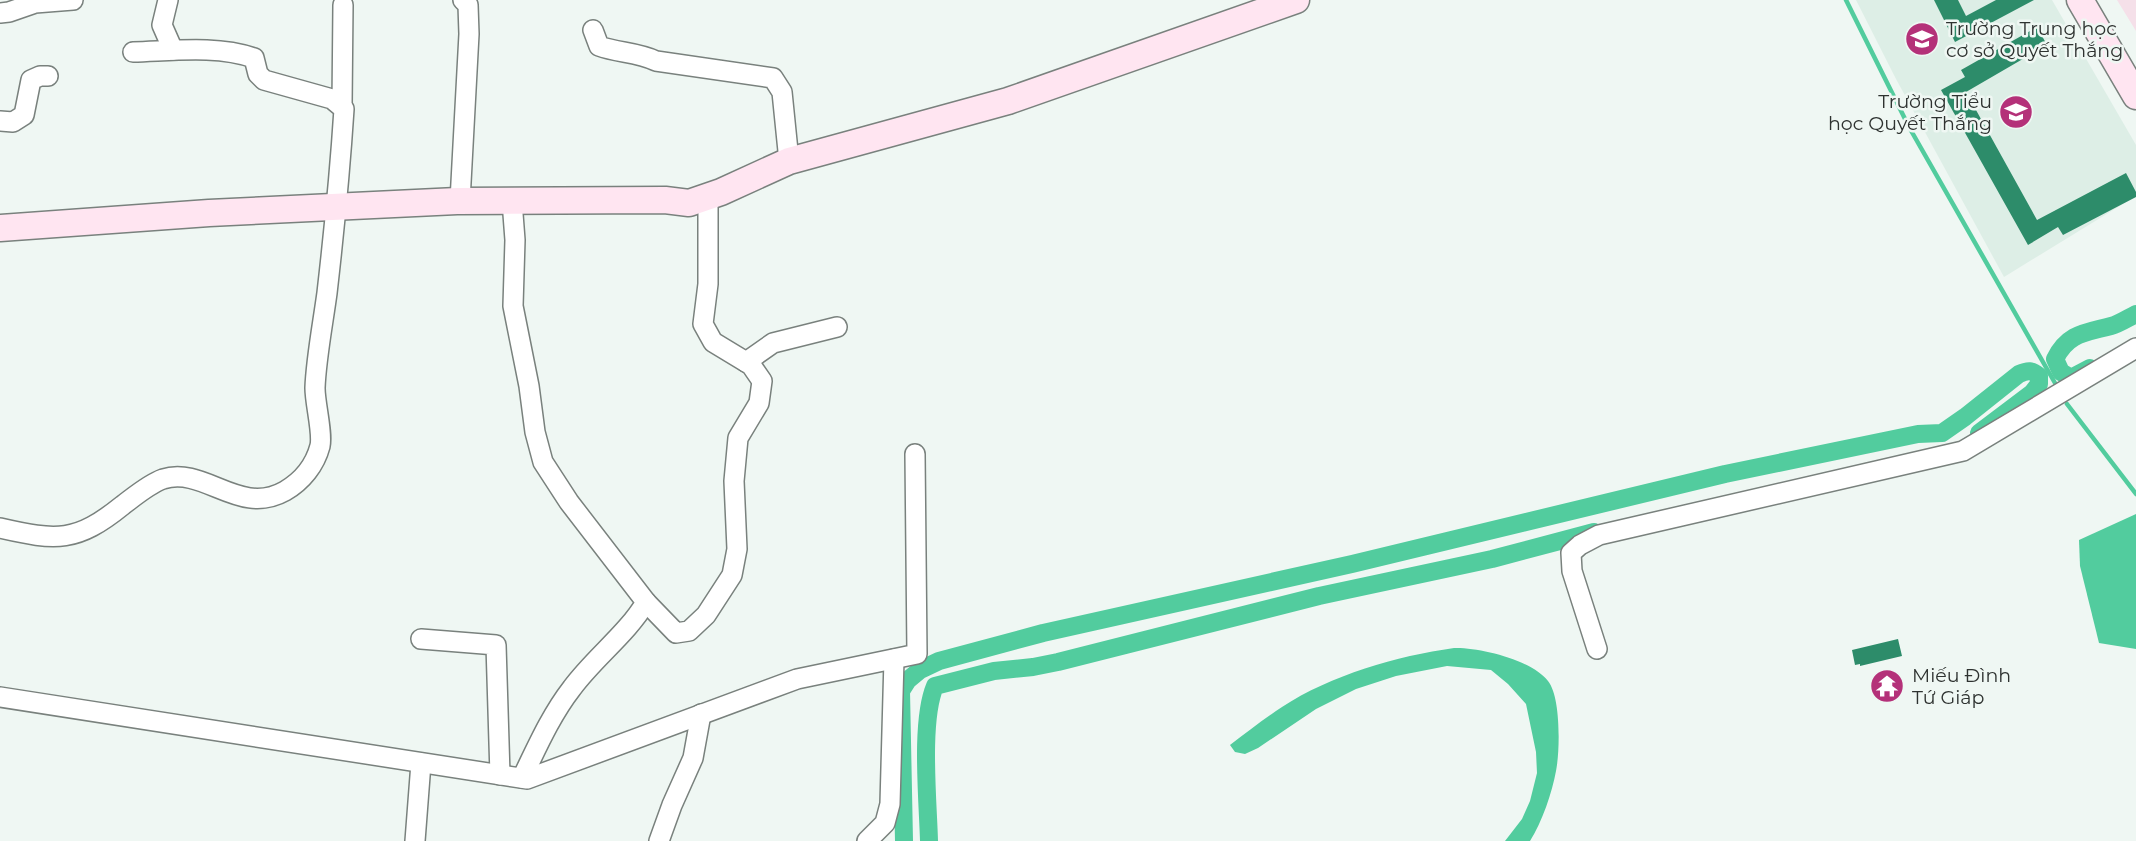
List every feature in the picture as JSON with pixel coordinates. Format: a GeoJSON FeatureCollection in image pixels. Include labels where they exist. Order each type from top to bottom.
{"type":"FeatureCollection","features":[{"type":"Feature","properties":{"kind":"street"},"geometry":{"type":"LineString","coordinates":[[0,13],[35,3],[74,0]]}},
{"type":"Feature","properties":{"kind":"street"},"geometry":{"type":"LineString","coordinates":[[168,0],[162,25],[173,51]]}},
{"type":"Feature","properties":{"kind":"street"},"geometry":{"type":"LineString","coordinates":[[460,201],[469,34],[468,5],[463,0]]}},
{"type":"Feature","properties":{"kind":"street"},"geometry":{"type":"LineString","coordinates":[[0,228],[209,213],[460,201],[665,200],[689,203],[789,161],[1008,101],[1296,0]]}},
{"type":"Feature","properties":{"kind":"street"},"geometry":{"type":"LineString","coordinates":[[2080,0],[2136,96]]}},
{"type":"Feature","properties":{"kind":"street"},"geometry":{"type":"LineString","coordinates":[[0,528],[47,536],[71,536],[109,516],[158,481],[171,477],[193,479],[237,497],[257,499],[284,492],[307,473],[321,443],[315,388],[337,207],[344,109],[343,5]]}},
{"type":"Feature","properties":{"kind":"street"},"geometry":{"type":"LineString","coordinates":[[593,30],[599,46],[614,51],[643,55],[656,61],[773,78],[782,92],[789,161]]}},
{"type":"Feature","properties":{"kind":"street"},"geometry":{"type":"LineString","coordinates":[[133,52],[237,52],[254,58],[258,74],[264,80],[332,99],[342,105]]}},
{"type":"Feature","properties":{"kind":"street"},"geometry":{"type":"LineString","coordinates":[[0,121],[13,122],[24,115],[31,80],[47,76]]}},
{"type":"Feature","properties":{"kind":"street"},"geometry":{"type":"LineString","coordinates":[[512,201],[515,240],[513,306],[535,432],[543,462],[569,502],[646,602],[676,633],[689,631],[706,615],[732,575],[737,549],[734,481],[738,438],[759,403],[762,381],[751,365],[713,342],[703,324],[708,284],[708,197]]}},
{"type":"Feature","properties":{"kind":"street"},"geometry":{"type":"LineString","coordinates":[[746,362],[773,343],[837,327]]}},
{"type":"Feature","properties":{"kind":"street"},"geometry":{"type":"LineString","coordinates":[[1597,649],[1572,572],[1572,553],[1580,545],[1599,536],[1963,451],[2136,348]]}},
{"type":"Feature","properties":{"kind":"street"},"geometry":{"type":"LineString","coordinates":[[0,697],[527,779],[797,680],[917,654],[915,454]]}},
{"type":"Feature","properties":{"kind":"street"},"geometry":{"type":"LineString","coordinates":[[522,778],[554,712],[573,686],[635,620],[646,602]]}},
{"type":"Feature","properties":{"kind":"street"},"geometry":{"type":"LineString","coordinates":[[421,639],[496,645],[500,775]]}},
{"type":"Feature","properties":{"kind":"street"},"geometry":{"type":"LineString","coordinates":[[867,841],[885,823],[890,804],[894,659]]}},
{"type":"Feature","properties":{"kind":"street"},"geometry":{"type":"LineString","coordinates":[[659,841],[693,758],[701,714]]}},
{"type":"Feature","properties":{"kind":"street"},"geometry":{"type":"LineString","coordinates":[[415,841],[421,763]]}},
{"type":"Feature","properties":{"kind":"shaded area","name":"Trường Tiểu học Quyết Thắng"},"geometry":{"type":"Polygon","coordinates":[[[1856,0],[2052,0],[2136,145],[2136,196],[2004,277],[1856,0]]]}},
{"type":"Feature","properties":{"kind":"shaded area"},"geometry":{"type":"Polygon","coordinates":[[[2117,0],[2136,0],[2136,31],[2117,0]]]}},
{"type":"Feature","properties":{"kind":"shaded area"},"geometry":{"type":"Polygon","coordinates":[[[2136,514],[2136,649],[2099,643],[2080,566],[2079,540],[2136,514]]]}},
{"type":"Feature","properties":{"kind":"shaded area"},"geometry":{"type":"Polygon","coordinates":[[[1454,648],[1491,652],[1518,661],[1540,674],[1552,689],[1559,738],[1557,762],[1546,807],[1530,841],[1505,841],[1522,819],[1537,773],[1536,752],[1526,704],[1491,670],[1447,666],[1396,676],[1356,689],[1316,709],[1245,754],[1235,752],[1230,745],[1282,707],[1322,685],[1365,668],[1454,648]]]}},
{"type":"Feature","properties":{"kind":"building"},"geometry":{"type":"Polygon","coordinates":[[[1934,0],[1958,0],[1966,16],[1996,0],[2034,0],[1955,42],[1934,0]]]}},
{"type":"Feature","properties":{"kind":"building"},"geometry":{"type":"Polygon","coordinates":[[[2037,27],[2047,45],[1966,92],[2037,220],[2126,173],[2136,197],[2063,235],[2058,227],[2028,245],[1941,90],[1965,77],[1961,70],[2037,27]]]}},
{"type":"Feature","properties":{"kind":"building"},"geometry":{"type":"Polygon","coordinates":[[[1898,639],[1902,656],[1855,665],[1852,650],[1898,639]]]}},
{"type":"Feature","properties":{"kind":"waterway"},"geometry":{"type":"LineString","coordinates":[[1846,0],[1909,127],[2055,383]]}},
{"type":"Feature","properties":{"kind":"waterway"},"geometry":{"type":"LineString","coordinates":[[2090,368],[2071,378],[2061,372],[2055,359],[2060,350],[2078,335],[2114,325],[2136,314]]}},
{"type":"Feature","properties":{"kind":"waterway"},"geometry":{"type":"LineString","coordinates":[[904,841],[901,691],[908,680],[920,670],[939,661],[1043,633],[1352,564],[1725,474],[1918,434],[1942,433],[2019,374],[2030,371],[2039,376],[2039,384],[2032,393],[1979,433]]}},
{"type":"Feature","properties":{"kind":"waterway"},"geometry":{"type":"LineString","coordinates":[[2067,404],[2136,494]]}},
{"type":"Feature","properties":{"kind":"waterway"},"geometry":{"type":"LineString","coordinates":[[929,841],[926,740],[930,701],[935,686],[994,671],[1058,662],[1319,596],[1492,559],[1594,532]]}},
{"type":"Feature","properties":{"kind":"place","name":"Trường Trung học cơ sở Quyết Thắng"},"geometry":{"type":"Point","coordinates":[1922,39]}},
{"type":"Feature","properties":{"kind":"place","name":"Trường Tiểu học Quyết Thắng"},"geometry":{"type":"Point","coordinates":[2016,112]}},
{"type":"Feature","properties":{"kind":"place","name":"Miếu Đình Tứ Giáp"},"geometry":{"type":"Point","coordinates":[1887,686]}}]}
